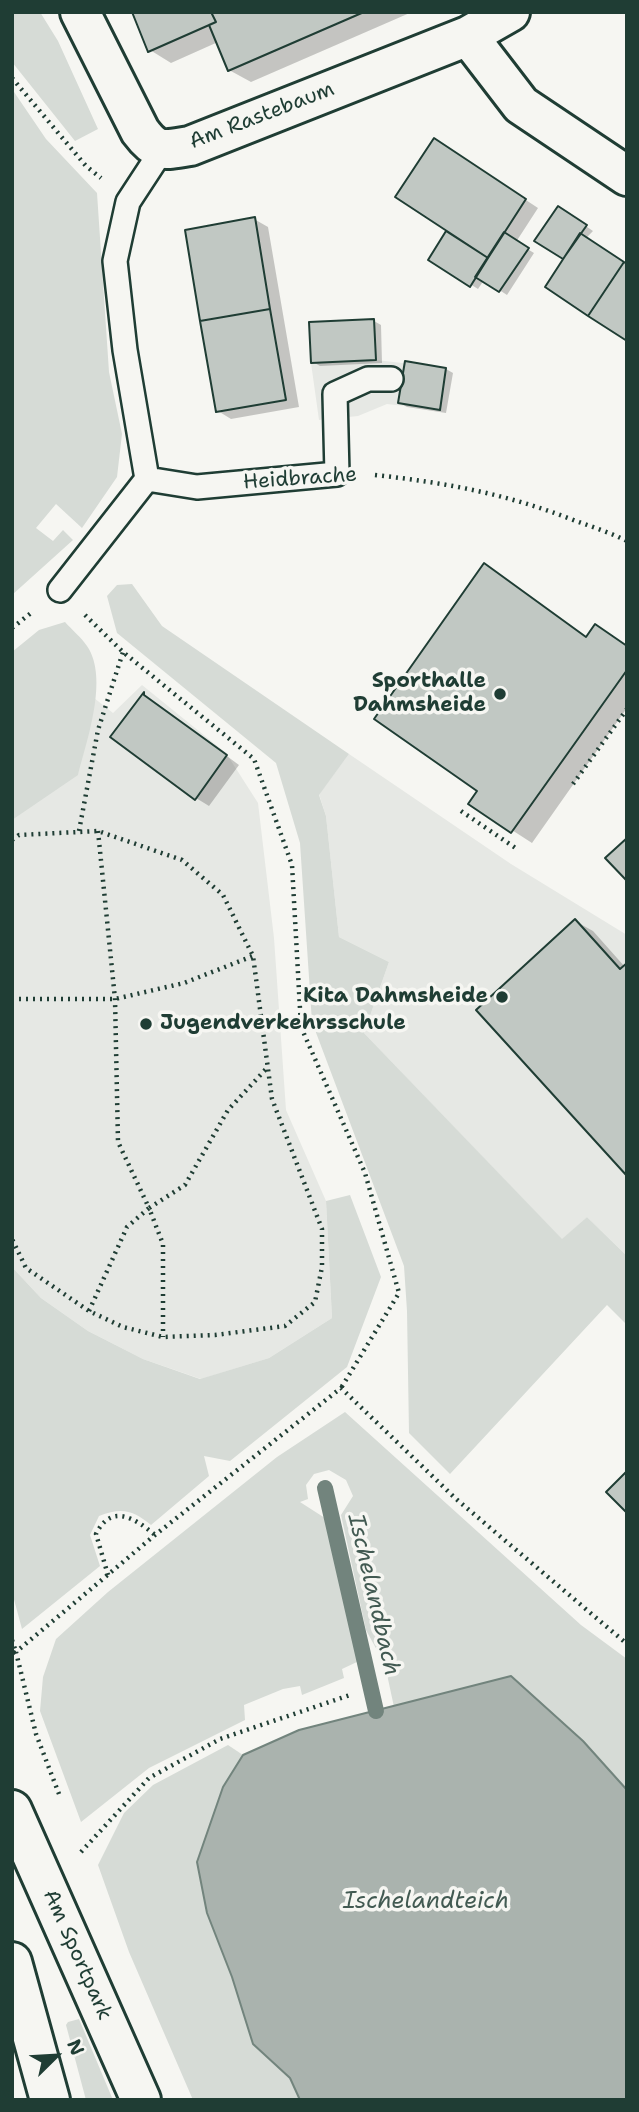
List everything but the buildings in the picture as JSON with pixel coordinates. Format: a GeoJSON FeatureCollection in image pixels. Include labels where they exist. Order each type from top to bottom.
{"type":"FeatureCollection","features":[{"type":"Feature","properties":{"kind":"street","name":"Am Rastebaum"},"geometry":{"type":"LineString","coordinates":[[80,12],[140,131],[151,146],[162,150],[190,146],[468,36],[510,12]]}},
{"type":"Feature","properties":{"kind":"street"},"geometry":{"type":"LineString","coordinates":[[468,36],[521,105],[627,176]]}},
{"type":"Feature","properties":{"kind":"street","name":"Am Sportpark"},"geometry":{"type":"LineString","coordinates":[[12,1810],[141,2100]]}},
{"type":"Feature","properties":{"kind":"street"},"geometry":{"type":"LineString","coordinates":[[12,1962],[50,2100]]}},
{"type":"Feature","properties":{"kind":"lane"},"geometry":{"type":"LineString","coordinates":[[60,590],[147,479],[125,349],[115,261],[128,202],[162,150]]}},
{"type":"Feature","properties":{"kind":"lane"},"geometry":{"type":"LineString","coordinates":[[337,474],[335,394],[368,379],[391,379]]}},
{"type":"Feature","properties":{"kind":"lane","name":"Heidbrache"},"geometry":{"type":"LineString","coordinates":[[147,479],[197,487],[337,474]]}},
{"type":"Feature","properties":{"kind":"path"},"geometry":{"type":"LineString","coordinates":[[12,78],[86,166],[128,202]]}},
{"type":"Feature","properties":{"kind":"path","name":"Heidbrache"},"geometry":{"type":"LineString","coordinates":[[337,474],[431,482],[488,492],[544,508],[627,541]]}},
{"type":"Feature","properties":{"kind":"path"},"geometry":{"type":"LineString","coordinates":[[14,1653],[155,1535],[341,1388],[399,1293],[365,1173],[301,1027],[292,865],[254,759],[123,652],[60,590]]}},
{"type":"Feature","properties":{"kind":"path"},"geometry":{"type":"LineString","coordinates":[[79,832],[98,730],[123,652]]}},
{"type":"Feature","properties":{"kind":"path"},"geometry":{"type":"LineString","coordinates":[[573,784],[627,709]]}},
{"type":"Feature","properties":{"kind":"path"},"geometry":{"type":"LineString","coordinates":[[461,811],[517,849]]}},
{"type":"Feature","properties":{"kind":"path"},"geometry":{"type":"LineString","coordinates":[[98,831],[115,999],[118,1142],[163,1244],[163,1337]]}},
{"type":"Feature","properties":{"kind":"path"},"geometry":{"type":"LineString","coordinates":[[12,840],[19,835],[98,831],[182,860],[223,895],[253,956],[272,1099],[322,1228],[323,1267],[315,1302],[285,1326],[215,1335],[163,1337],[123,1327],[89,1311],[26,1268],[12,1239]]}},
{"type":"Feature","properties":{"kind":"path"},"geometry":{"type":"LineString","coordinates":[[12,999],[115,999],[184,982],[253,956]]}},
{"type":"Feature","properties":{"kind":"path"},"geometry":{"type":"LineString","coordinates":[[89,1311],[127,1227],[149,1208],[185,1185],[228,1110],[267,1069]]}},
{"type":"Feature","properties":{"kind":"path"},"geometry":{"type":"LineString","coordinates":[[341,1388],[455,1498],[627,1644]]}},
{"type":"Feature","properties":{"kind":"path"},"geometry":{"type":"LineString","coordinates":[[108,1575],[96,1534],[101,1522],[112,1517],[137,1520],[155,1535]]}},
{"type":"Feature","properties":{"kind":"path"},"geometry":{"type":"LineString","coordinates":[[12,1640],[36,1734],[63,1805]]}},
{"type":"Feature","properties":{"kind":"path"},"geometry":{"type":"LineString","coordinates":[[76,1841],[81,1852],[149,1778],[220,1739],[351,1695]]}},
{"type":"Feature","properties":{"kind":"shaded area"},"geometry":{"type":"Polygon","coordinates":[[[12,12],[40,12],[58,41],[98,129],[75,141],[12,62],[12,12]]]}},
{"type":"Feature","properties":{"kind":"shaded area"},"geometry":{"type":"Polygon","coordinates":[[[12,89],[46,139],[97,193],[109,372],[122,434],[117,477],[82,528],[56,504],[36,528],[53,541],[63,530],[73,540],[12,595],[12,89]]]}},
{"type":"Feature","properties":{"kind":"shaded area"},"geometry":{"type":"Polygon","coordinates":[[[374,319],[376,360],[446,368],[440,410],[387,404],[358,416],[319,420],[311,363],[309,322],[374,319]]]}},
{"type":"Feature","properties":{"kind":"shaded area"},"geometry":{"type":"Polygon","coordinates":[[[132,584],[162,626],[349,754],[319,795],[326,816],[339,937],[389,962],[364,1033],[562,1239],[587,1217],[627,1256],[627,1325],[607,1305],[450,1474],[409,1433],[404,1266],[312,1022],[300,843],[276,763],[117,633],[107,596],[117,585],[132,584]]]}},
{"type":"Feature","properties":{"kind":"shaded area"},"geometry":{"type":"Polygon","coordinates":[[[65,622],[87,646],[96,675],[94,709],[78,775],[12,820],[12,652],[39,630],[65,622]]]}},
{"type":"Feature","properties":{"kind":"shaded area","name":"Jugendverkehrsschule"},"geometry":{"type":"Polygon","coordinates":[[[142,685],[226,753],[258,803],[274,938],[286,1110],[326,1201],[332,1318],[269,1358],[201,1379],[143,1359],[88,1331],[41,1298],[12,1267],[12,741],[89,694],[113,713],[142,685]]]}},
{"type":"Feature","properties":{"kind":"shaded area","name":"Kita Dahmsheide"},"geometry":{"type":"Polygon","coordinates":[[[349,754],[511,864],[627,935],[627,1256],[587,1217],[562,1240],[364,1033],[389,962],[339,937],[326,816],[319,794],[349,754]]]}},
{"type":"Feature","properties":{"kind":"shaded area"},"geometry":{"type":"Polygon","coordinates":[[[350,1195],[381,1277],[347,1367],[230,1461],[204,1456],[209,1476],[151,1525],[133,1513],[121,1511],[99,1516],[90,1535],[100,1566],[22,1629],[12,1592],[12,1267],[41,1298],[88,1331],[143,1359],[200,1379],[269,1358],[332,1318],[326,1201],[350,1195]]]}},
{"type":"Feature","properties":{"kind":"shaded area"},"geometry":{"type":"Polygon","coordinates":[[[345,1412],[581,1625],[627,1659],[627,1790],[583,1741],[511,1676],[394,1707],[385,1665],[366,1630],[341,1515],[353,1496],[346,1480],[329,1470],[314,1474],[306,1485],[308,1499],[300,1502],[328,1520],[359,1661],[342,1669],[344,1678],[302,1695],[300,1686],[283,1689],[244,1705],[245,1720],[149,1768],[81,1822],[40,1711],[43,1677],[56,1639],[108,1592],[277,1457],[345,1412]]]}},
{"type":"Feature","properties":{"kind":"shaded area"},"geometry":{"type":"Polygon","coordinates":[[[228,1745],[243,1755],[223,1787],[197,1862],[207,1913],[232,1977],[253,2044],[290,2078],[300,2100],[193,2100],[129,1952],[98,1865],[124,1813],[153,1785],[228,1745]]]}},
{"type":"Feature","properties":{"kind":"shaded area"},"geometry":{"type":"Polygon","coordinates":[[[79,2019],[113,2100],[86,2100],[66,2025],[79,2019]]]}},
{"type":"Feature","properties":{"kind":"water","name":"Ischelandteich"},"geometry":{"type":"Polygon","coordinates":[[[511,1676],[583,1741],[627,1790],[627,2100],[300,2100],[290,2078],[253,2044],[232,1977],[207,1913],[197,1862],[223,1787],[243,1755],[299,1730],[511,1676]]]}},
{"type":"Feature","properties":{"kind":"waterway","name":"Ischelandbach"},"geometry":{"type":"LineString","coordinates":[[325,1488],[376,1711]]}},
{"type":"Feature","properties":{"kind":"place","name":"Sporthalle Dahmsheide"},"geometry":{"type":"Point","coordinates":[500,694]}},
{"type":"Feature","properties":{"kind":"place","name":"Kita Dahmsheide"},"geometry":{"type":"Point","coordinates":[502,997]}},
{"type":"Feature","properties":{"kind":"place","name":"Jugendverkehrsschule"},"geometry":{"type":"Point","coordinates":[146,1024]}}]}
